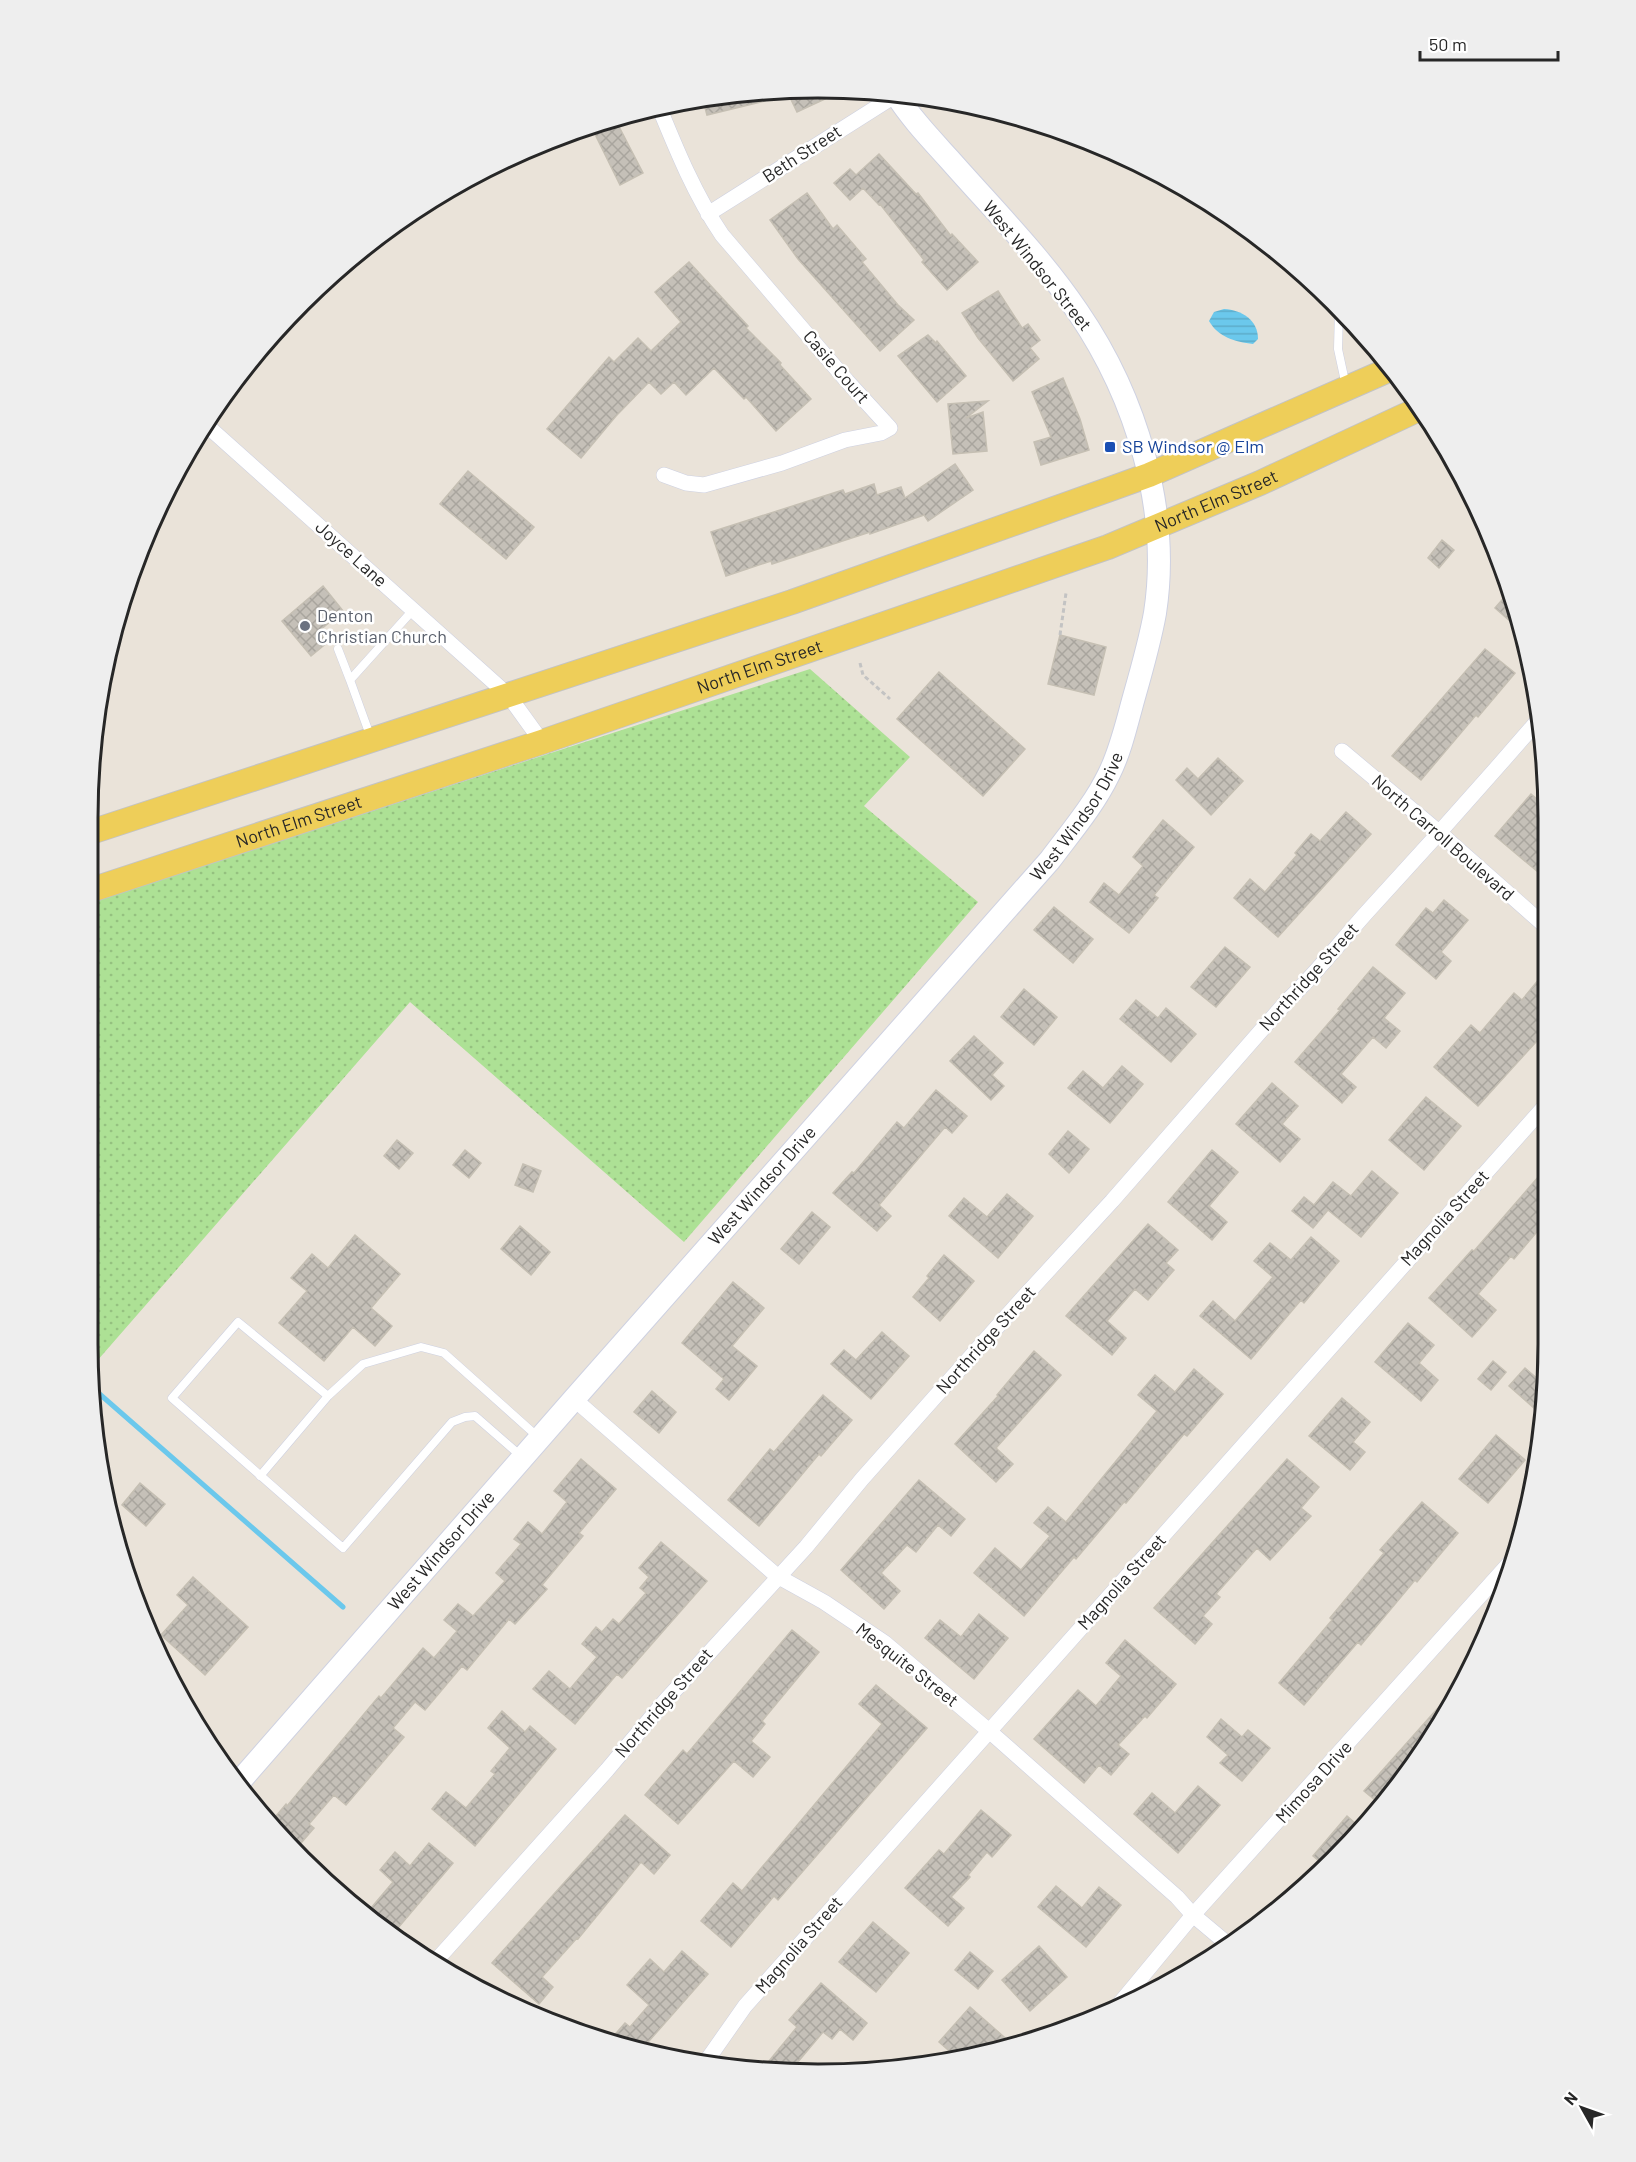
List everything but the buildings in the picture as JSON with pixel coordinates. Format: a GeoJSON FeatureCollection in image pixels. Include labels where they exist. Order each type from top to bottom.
{"type":"FeatureCollection","features":[{"type":"Feature","properties":{"kind":"main road"},"geometry":{"type":"LineString","coordinates":[[98,830],[792,602],[1149,475],[1384,372]]}},
{"type":"Feature","properties":{"kind":"main road","name":"North Elm Street"},"geometry":{"type":"LineString","coordinates":[[98,888],[542,742],[1086,554],[1156,528],[1260,483],[1413,412]]}},
{"type":"Feature","properties":{"kind":"street","name":"Beth Street"},"geometry":{"type":"LineString","coordinates":[[708,214],[884,101]]}},
{"type":"Feature","properties":{"kind":"street","name":"West Windsor Street"},"geometry":{"type":"LineString","coordinates":[[901,103],[1031,252],[1077,310],[1103,352],[1124,398],[1149,475],[1156,528]]}},
{"type":"Feature","properties":{"kind":"street","name":"Casie Court"},"geometry":{"type":"LineString","coordinates":[[662,115],[684,169],[708,214],[729,243],[890,428],[881,433],[845,440],[782,463],[704,484],[686,483],[664,475]]}},
{"type":"Feature","properties":{"kind":"street","name":"Joyce Lane"},"geometry":{"type":"LineString","coordinates":[[212,430],[508,695],[542,742]]}},
{"type":"Feature","properties":{"kind":"street","name":"West Windsor Drive"},"geometry":{"type":"LineString","coordinates":[[243,1778],[522,1457],[1050,860],[1085,814],[1109,774],[1124,734],[1145,661],[1155,611],[1158,552],[1156,528]]}},
{"type":"Feature","properties":{"kind":"street","name":"Northridge Street"},"geometry":{"type":"LineString","coordinates":[[440,1957],[777,1576],[806,1547],[862,1479],[1112,1201],[1287,1001],[1310,980],[1365,915],[1441,834],[1532,727]]}},
{"type":"Feature","properties":{"kind":"street","name":"North Carroll Boulevard"},"geometry":{"type":"LineString","coordinates":[[1342,751],[1538,920]]}},
{"type":"Feature","properties":{"kind":"street","name":"Magnolia Street"},"geometry":{"type":"LineString","coordinates":[[710,2056],[745,2006],[1538,1114]]}},
{"type":"Feature","properties":{"kind":"street","name":"Mesquite Street"},"geometry":{"type":"LineString","coordinates":[[574,1399],[777,1576],[824,1602],[885,1643],[988,1730],[1223,1940]]}},
{"type":"Feature","properties":{"kind":"street","name":"Mimosa Drive"},"geometry":{"type":"LineString","coordinates":[[1127,1995],[1193,1915],[1501,1572]]}},
{"type":"Feature","properties":{"kind":"lane"},"geometry":{"type":"LineString","coordinates":[[1339,321],[1338,350],[1346,387]]}},
{"type":"Feature","properties":{"kind":"lane"},"geometry":{"type":"LineString","coordinates":[[350,680],[413,610]]}},
{"type":"Feature","properties":{"kind":"lane"},"geometry":{"type":"LineString","coordinates":[[338,649],[371,740]]}},
{"type":"Feature","properties":{"kind":"lane"},"geometry":{"type":"LineString","coordinates":[[328,1396],[238,1322],[172,1398],[344,1548],[452,1422],[475,1416],[522,1457]]}},
{"type":"Feature","properties":{"kind":"lane"},"geometry":{"type":"LineString","coordinates":[[260,1476],[328,1396],[363,1364],[421,1347],[444,1353],[540,1438]]}},
{"type":"Feature","properties":{"kind":"path"},"geometry":{"type":"LineString","coordinates":[[1060,635],[1066,593]]}},
{"type":"Feature","properties":{"kind":"path"},"geometry":{"type":"LineString","coordinates":[[860,663],[863,675],[890,699]]}},
{"type":"Feature","properties":{"kind":"green space"},"geometry":{"type":"Polygon","coordinates":[[[810,669],[910,757],[864,806],[978,902],[684,1242],[410,1002],[98,1359],[98,900],[810,669]]]}},
{"type":"Feature","properties":{"kind":"water"},"geometry":{"type":"Polygon","coordinates":[[[1224,309],[1237,311],[1252,321],[1258,339],[1253,344],[1228,338],[1217,331],[1209,321],[1214,312],[1224,309]]]}},
{"type":"Feature","properties":{"kind":"waterway"},"geometry":{"type":"LineString","coordinates":[[99,1394],[343,1607]]}},
{"type":"Feature","properties":{"kind":"place","name":"SB Windsor @ Elm"},"geometry":{"type":"Point","coordinates":[1110,447]}},
{"type":"Feature","properties":{"kind":"place","name":"Denton Christian Church"},"geometry":{"type":"Point","coordinates":[305,626]}}]}
